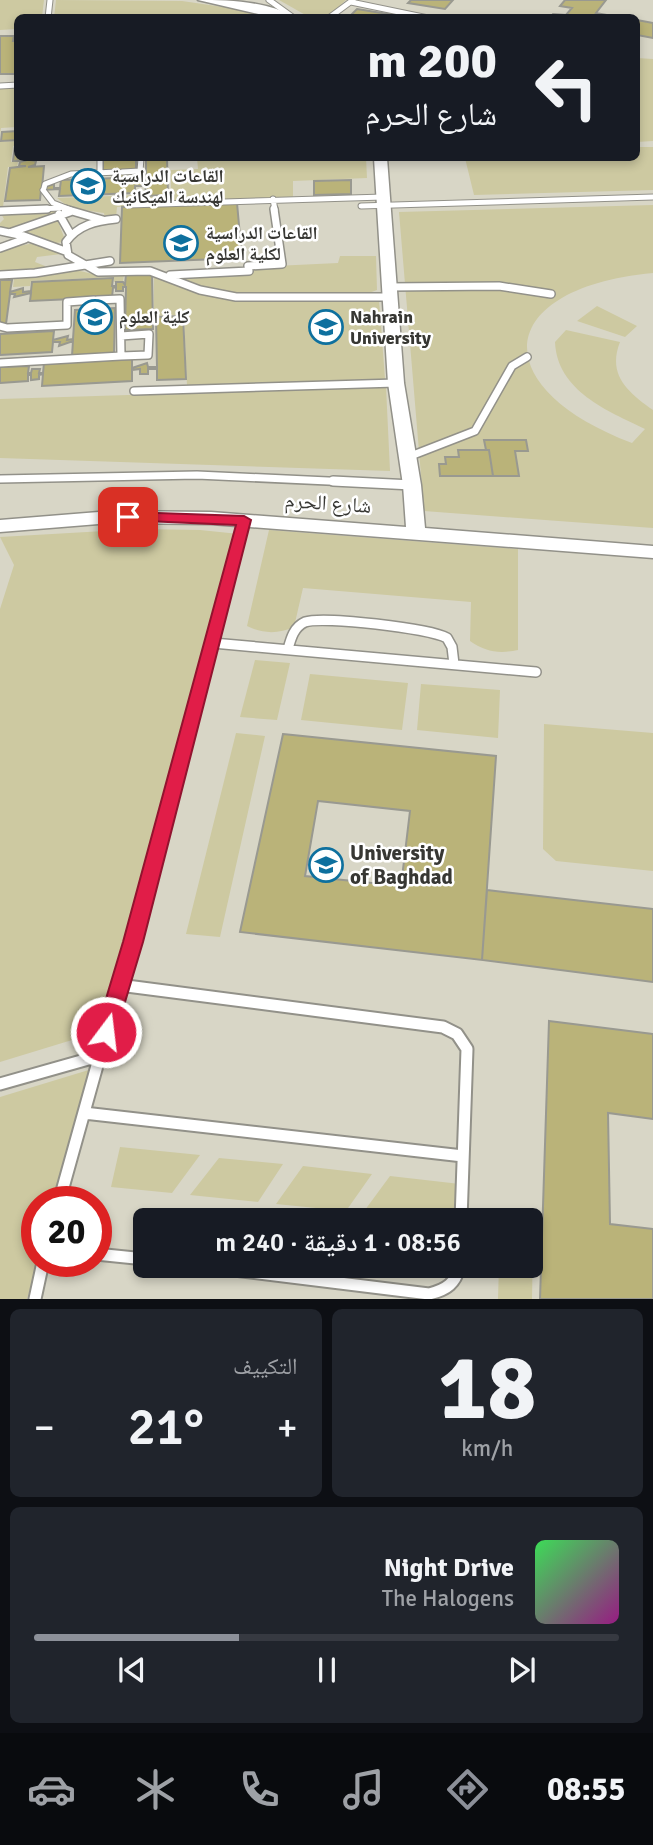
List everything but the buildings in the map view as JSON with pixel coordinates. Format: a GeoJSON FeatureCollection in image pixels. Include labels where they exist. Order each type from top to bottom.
{"type":"FeatureCollection","features":[{"type":"Feature","properties":{"kind":"street"},"geometry":{"type":"LineString","coordinates":[[203,0],[277,14]]}},
{"type":"Feature","properties":{"kind":"street"},"geometry":{"type":"LineString","coordinates":[[380,161],[396,383],[412,485],[416,533]]}},
{"type":"Feature","properties":{"kind":"street","name":"شارع الحرم"},"geometry":{"type":"LineString","coordinates":[[0,526],[111,517],[244,520],[653,552]]}},
{"type":"Feature","properties":{"kind":"lane"},"geometry":{"type":"LineString","coordinates":[[269,0],[287,14]]}},
{"type":"Feature","properties":{"kind":"lane"},"geometry":{"type":"LineString","coordinates":[[334,14],[352,1],[410,14]]}},
{"type":"Feature","properties":{"kind":"lane"},"geometry":{"type":"LineString","coordinates":[[100,161],[100,173]]}},
{"type":"Feature","properties":{"kind":"lane"},"geometry":{"type":"LineString","coordinates":[[140,181],[141,161]]}},
{"type":"Feature","properties":{"kind":"lane"},"geometry":{"type":"LineString","coordinates":[[71,235],[60,211],[48,199],[45,184],[71,174],[140,171]]}},
{"type":"Feature","properties":{"kind":"lane"},"geometry":{"type":"LineString","coordinates":[[128,205],[273,199],[384,201],[653,197]]}},
{"type":"Feature","properties":{"kind":"lane"},"geometry":{"type":"LineString","coordinates":[[163,275],[248,271],[248,266],[282,264],[273,199]]}},
{"type":"Feature","properties":{"kind":"lane"},"geometry":{"type":"LineString","coordinates":[[361,205],[384,201]]}},
{"type":"Feature","properties":{"kind":"lane"},"geometry":{"type":"LineString","coordinates":[[0,211],[72,211],[103,220]]}},
{"type":"Feature","properties":{"kind":"lane"},"geometry":{"type":"LineString","coordinates":[[12,232],[60,211]]}},
{"type":"Feature","properties":{"kind":"lane"},"geometry":{"type":"LineString","coordinates":[[65,251],[65,242],[82,227],[116,219]]}},
{"type":"Feature","properties":{"kind":"lane"},"geometry":{"type":"LineString","coordinates":[[0,231],[12,232],[25,239],[65,251],[71,259],[98,272],[150,271],[200,290],[236,297],[499,286],[551,294]]}},
{"type":"Feature","properties":{"kind":"lane"},"geometry":{"type":"LineString","coordinates":[[0,248],[25,239]]}},
{"type":"Feature","properties":{"kind":"lane"},"geometry":{"type":"LineString","coordinates":[[0,275],[110,261]]}},
{"type":"Feature","properties":{"kind":"lane"},"geometry":{"type":"LineString","coordinates":[[0,326],[7,328],[67,325],[67,302],[120,299],[121,356]]}},
{"type":"Feature","properties":{"kind":"lane"},"geometry":{"type":"LineString","coordinates":[[0,363],[148,355],[149,334],[121,336]]}},
{"type":"Feature","properties":{"kind":"lane"},"geometry":{"type":"LineString","coordinates":[[408,457],[475,431],[512,366],[527,357]]}},
{"type":"Feature","properties":{"kind":"lane"},"geometry":{"type":"LineString","coordinates":[[134,391],[396,383]]}},
{"type":"Feature","properties":{"kind":"lane"},"geometry":{"type":"LineString","coordinates":[[0,479],[197,475],[412,485]]}},
{"type":"Feature","properties":{"kind":"lane"},"geometry":{"type":"LineString","coordinates":[[63,1186],[133,942],[244,520]]}},
{"type":"Feature","properties":{"kind":"lane"},"geometry":{"type":"LineString","coordinates":[[288,649],[295,629],[301,623],[310,621],[427,629],[447,638],[452,646],[454,664]]}},
{"type":"Feature","properties":{"kind":"lane"},"geometry":{"type":"LineString","coordinates":[[213,643],[536,672]]}},
{"type":"Feature","properties":{"kind":"lane"},"geometry":{"type":"LineString","coordinates":[[119,985],[443,1027],[457,1034],[467,1049],[461,1208]]}},
{"type":"Feature","properties":{"kind":"lane"},"geometry":{"type":"LineString","coordinates":[[0,1084],[99,1055]]}},
{"type":"Feature","properties":{"kind":"lane"},"geometry":{"type":"LineString","coordinates":[[84,1113],[463,1156]]}},
{"type":"Feature","properties":{"kind":"lane"},"geometry":{"type":"LineString","coordinates":[[112,1256],[133,1258]]}},
{"type":"Feature","properties":{"kind":"lane"},"geometry":{"type":"LineString","coordinates":[[35,1299],[40,1277]]}},
{"type":"Feature","properties":{"kind":"lane"},"geometry":{"type":"LineString","coordinates":[[299,1278],[429,1294],[450,1287],[458,1278]]}},
{"type":"Feature","properties":{"kind":"shaded area","name":"University of Baghdad"},"geometry":{"type":"Polygon","coordinates":[[[0,0],[653,0],[653,1299],[0,1299],[0,0]]]}},
{"type":"Feature","properties":{"kind":"shaded area"},"geometry":{"type":"Polygon","coordinates":[[[0,0],[44,0],[42,14],[14,14],[14,29],[0,30],[0,0]]]}},
{"type":"Feature","properties":{"kind":"shaded area"},"geometry":{"type":"Polygon","coordinates":[[[56,0],[182,1],[258,12],[256,14],[54,14],[56,0]]]}},
{"type":"Feature","properties":{"kind":"shaded area"},"geometry":{"type":"Polygon","coordinates":[[[279,0],[346,0],[330,14],[304,14],[279,0]]]}},
{"type":"Feature","properties":{"kind":"shaded area"},"geometry":{"type":"Polygon","coordinates":[[[640,58],[653,59],[653,141],[640,142],[640,58]]]}},
{"type":"Feature","properties":{"kind":"shaded area"},"geometry":{"type":"Polygon","coordinates":[[[14,86],[14,127],[1,128],[0,135],[0,87],[14,86]]]}},
{"type":"Feature","properties":{"kind":"shaded area"},"geometry":{"type":"Polygon","coordinates":[[[14,141],[11,162],[18,162],[17,167],[8,167],[3,207],[0,208],[0,142],[14,141]]]}},
{"type":"Feature","properties":{"kind":"shaded area"},"geometry":{"type":"Polygon","coordinates":[[[640,147],[653,147],[653,190],[474,195],[466,161],[640,161],[640,147]]]}},
{"type":"Feature","properties":{"kind":"shaded area"},"geometry":{"type":"Polygon","coordinates":[[[197,161],[366,161],[367,178],[293,181],[293,197],[117,207],[116,218],[105,219],[104,213],[70,208],[57,198],[139,195],[140,191],[145,191],[145,197],[171,196],[171,170],[198,169],[197,161]]]}},
{"type":"Feature","properties":{"kind":"shaded area"},"geometry":{"type":"Polygon","coordinates":[[[653,205],[653,273],[600,282],[562,298],[537,319],[527,343],[532,369],[550,395],[584,420],[632,443],[645,429],[601,406],[575,386],[558,359],[555,342],[566,330],[620,342],[616,364],[622,382],[653,410],[653,528],[424,511],[399,212],[653,205]]]}},
{"type":"Feature","properties":{"kind":"shaded area"},"geometry":{"type":"Polygon","coordinates":[[[63,211],[14,230],[0,229],[0,223],[4,219],[0,212],[63,211]]]}},
{"type":"Feature","properties":{"kind":"shaded area"},"geometry":{"type":"Polygon","coordinates":[[[57,219],[64,237],[63,242],[51,244],[25,230],[57,219]]]}},
{"type":"Feature","properties":{"kind":"shaded area"},"geometry":{"type":"Polygon","coordinates":[[[34,243],[61,254],[37,257],[35,262],[45,266],[45,269],[0,273],[0,250],[34,243]]]}},
{"type":"Feature","properties":{"kind":"shaded area"},"geometry":{"type":"Polygon","coordinates":[[[340,256],[376,256],[377,290],[366,294],[270,296],[217,291],[197,287],[184,279],[190,276],[253,272],[254,267],[338,263],[340,256]]]}},
{"type":"Feature","properties":{"kind":"shaded area"},"geometry":{"type":"Polygon","coordinates":[[[76,270],[101,276],[124,275],[123,281],[114,282],[114,277],[31,281],[30,286],[13,287],[14,279],[0,280],[76,270]]]}},
{"type":"Feature","properties":{"kind":"shaded area"},"geometry":{"type":"Polygon","coordinates":[[[154,276],[225,298],[379,300],[385,379],[381,382],[187,386],[184,315],[154,316],[154,276]]]}},
{"type":"Feature","properties":{"kind":"shaded area"},"geometry":{"type":"Polygon","coordinates":[[[597,306],[637,326],[625,337],[577,321],[597,306]]]}},
{"type":"Feature","properties":{"kind":"shaded area"},"geometry":{"type":"Polygon","coordinates":[[[386,387],[390,471],[0,458],[0,399],[386,387]]]}},
{"type":"Feature","properties":{"kind":"shaded area"},"geometry":{"type":"Polygon","coordinates":[[[139,529],[239,534],[104,1024],[95,1033],[0,1062],[0,609],[14,565],[0,537],[139,529]]]}},
{"type":"Feature","properties":{"kind":"shaded area"},"geometry":{"type":"Polygon","coordinates":[[[269,530],[518,549],[518,650],[493,651],[470,641],[471,602],[303,588],[294,627],[270,632],[247,626],[269,530]]]}},
{"type":"Feature","properties":{"kind":"shaded area"},"geometry":{"type":"Polygon","coordinates":[[[255,660],[290,663],[277,720],[240,717],[255,660]]]}},
{"type":"Feature","properties":{"kind":"shaded area"},"geometry":{"type":"Polygon","coordinates":[[[310,674],[408,683],[402,730],[301,720],[310,674]]]}},
{"type":"Feature","properties":{"kind":"shaded area"},"geometry":{"type":"Polygon","coordinates":[[[421,684],[500,690],[498,738],[417,730],[421,684]]]}},
{"type":"Feature","properties":{"kind":"shaded area"},"geometry":{"type":"Polygon","coordinates":[[[544,724],[653,733],[653,871],[556,861],[543,849],[544,724]]]}},
{"type":"Feature","properties":{"kind":"shaded area"},"geometry":{"type":"Polygon","coordinates":[[[236,733],[265,736],[220,937],[186,934],[236,733]]]}},
{"type":"Feature","properties":{"kind":"shaded area"},"geometry":{"type":"Polygon","coordinates":[[[92,1069],[59,1186],[21,1186],[21,1277],[34,1277],[27,1299],[0,1299],[0,1097],[92,1069]]]}},
{"type":"Feature","properties":{"kind":"shaded area"},"geometry":{"type":"Polygon","coordinates":[[[120,1147],[200,1155],[172,1193],[111,1186],[120,1147]]]}},
{"type":"Feature","properties":{"kind":"shaded area"},"geometry":{"type":"Polygon","coordinates":[[[219,1158],[283,1164],[258,1202],[190,1195],[219,1158]]]}},
{"type":"Feature","properties":{"kind":"shaded area"},"geometry":{"type":"Polygon","coordinates":[[[303,1166],[372,1174],[348,1208],[276,1204],[303,1166]]]}},
{"type":"Feature","properties":{"kind":"shaded area"},"geometry":{"type":"Polygon","coordinates":[[[390,1176],[460,1184],[459,1208],[366,1208],[390,1176]]]}},
{"type":"Feature","properties":{"kind":"shaded area"},"geometry":{"type":"Polygon","coordinates":[[[499,1278],[532,1278],[532,1299],[498,1299],[499,1278]]]}},
{"type":"Feature","properties":{"kind":"place","name":"القاعات الدراسية لهندسة الميكانيك"},"geometry":{"type":"Point","coordinates":[88,186]}},
{"type":"Feature","properties":{"kind":"place","name":"القاعات الدراسية لكلية العلوم"},"geometry":{"type":"Point","coordinates":[181,243]}},
{"type":"Feature","properties":{"kind":"place","name":"كلية العلوم"},"geometry":{"type":"Point","coordinates":[95,317]}},
{"type":"Feature","properties":{"kind":"place","name":"Nahrain University"},"geometry":{"type":"Point","coordinates":[326,327]}},
{"type":"Feature","properties":{"kind":"place","name":"University of Baghdad"},"geometry":{"type":"Point","coordinates":[326,865]}},
{"type":"Feature","properties":{"kind":"route"},"geometry":{"type":"LineString","coordinates":[[106,1032],[133,942],[244,520],[128,517]]}}]}
